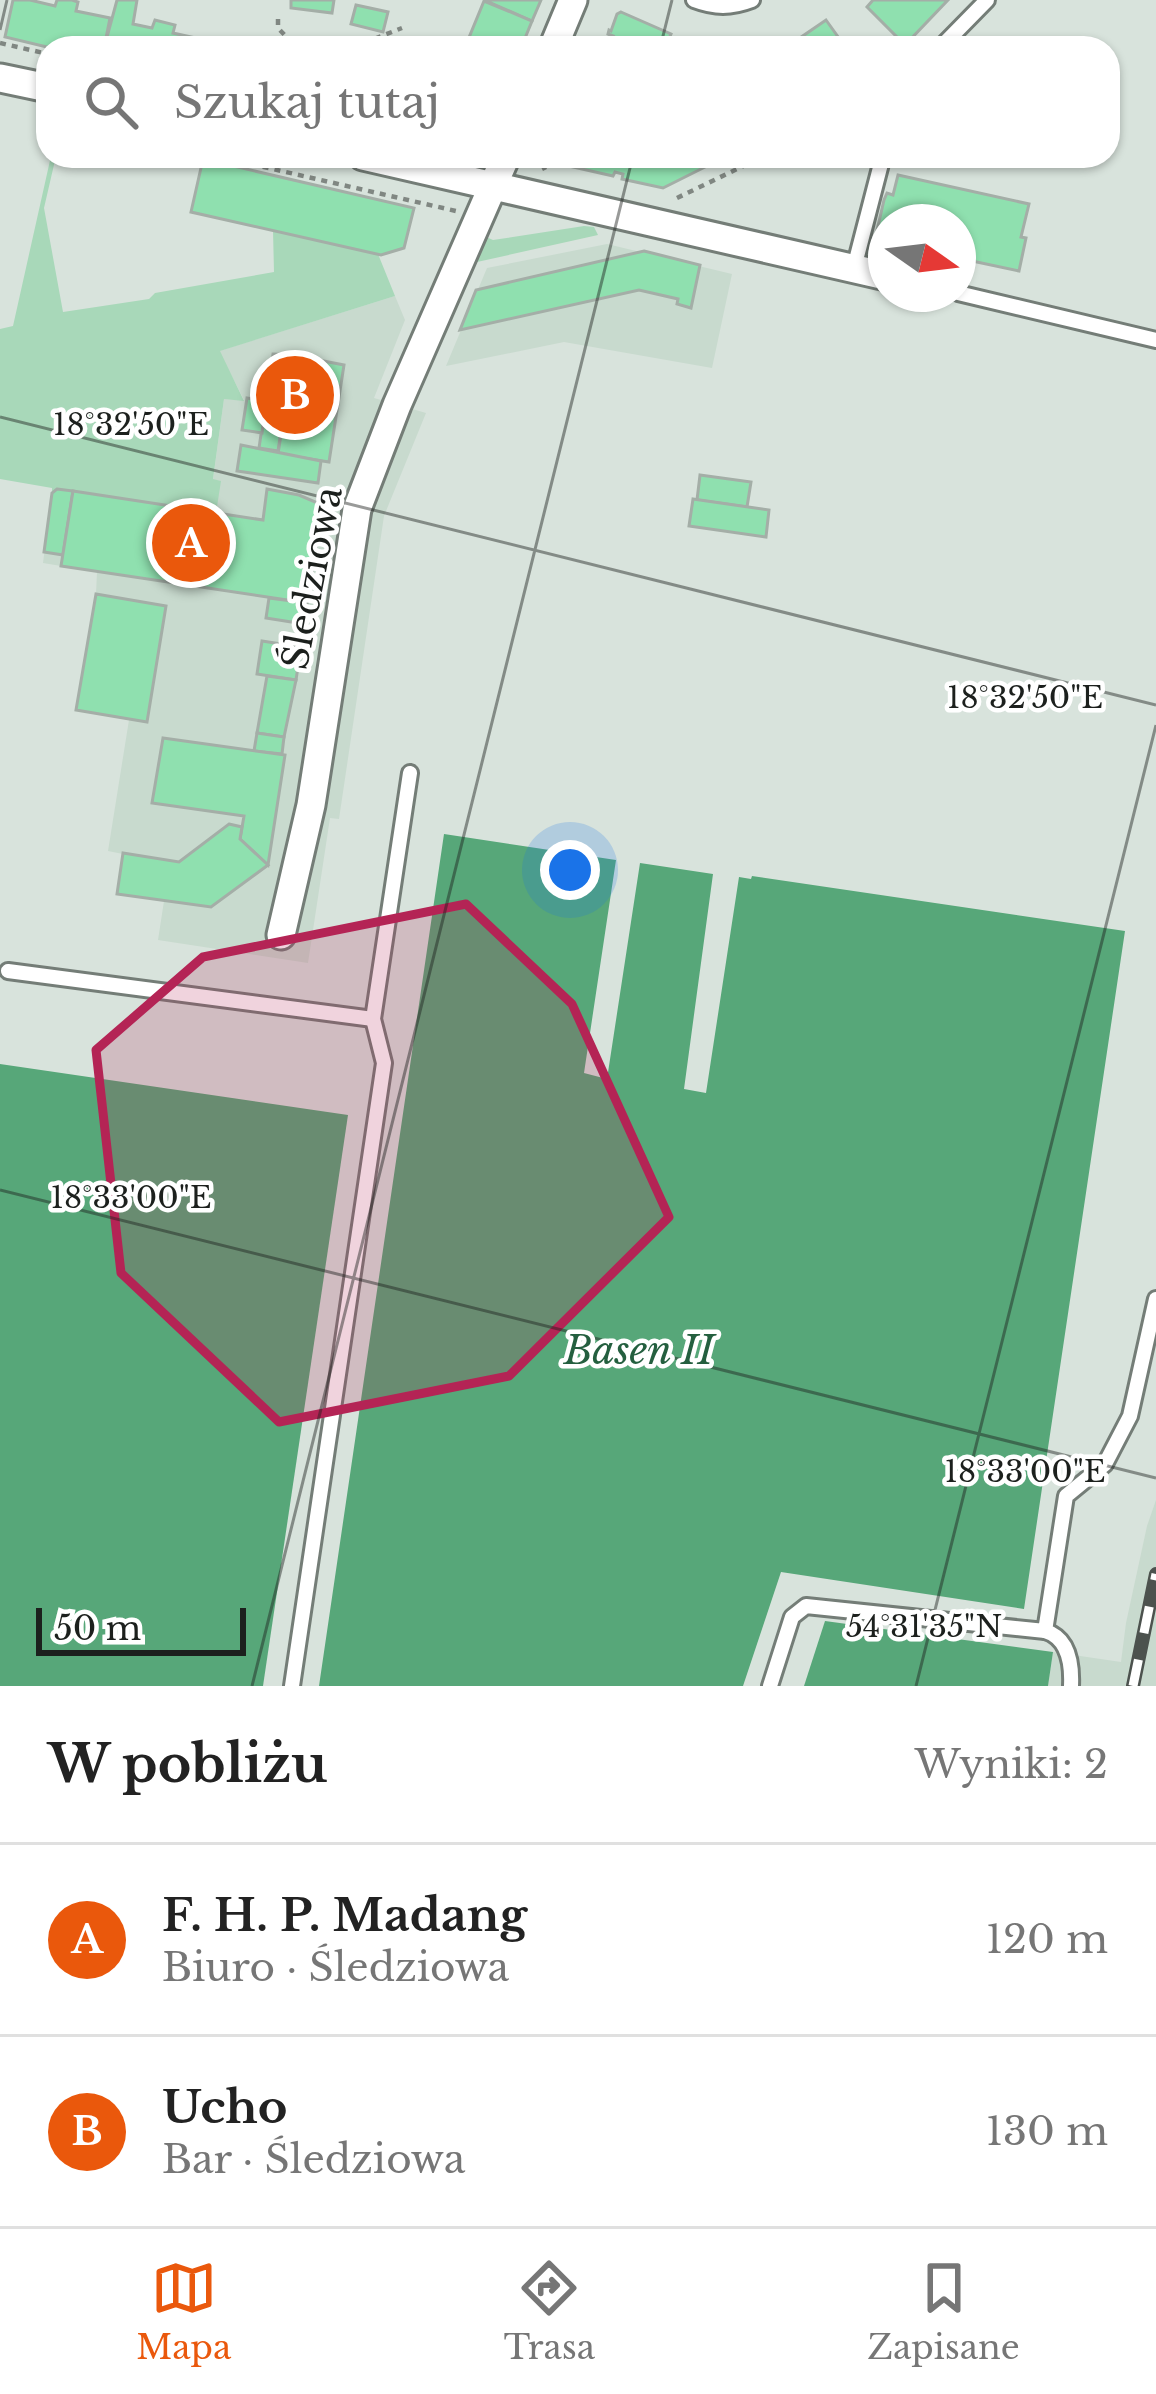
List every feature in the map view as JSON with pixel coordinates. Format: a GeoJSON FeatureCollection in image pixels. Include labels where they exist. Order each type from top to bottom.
{"type":"FeatureCollection","features":[{"type":"Feature","properties":{"kind":"street"},"geometry":{"type":"LineString","coordinates":[[558,36],[573,0]]}},
{"type":"Feature","properties":{"kind":"street"},"geometry":{"type":"LineString","coordinates":[[0,78],[36,86]]}},
{"type":"Feature","properties":{"kind":"street"},"geometry":{"type":"LineString","coordinates":[[419,168],[868,272]]}},
{"type":"Feature","properties":{"kind":"street","name":"Śledziowa"},"geometry":{"type":"LineString","coordinates":[[281,935],[311,805],[357,509],[501,168]]}},
{"type":"Feature","properties":{"kind":"lane"},"geometry":{"type":"LineString","coordinates":[[694,0],[714,8],[752,0]]}},
{"type":"Feature","properties":{"kind":"lane"},"geometry":{"type":"LineString","coordinates":[[952,36],[987,0]]}},
{"type":"Feature","properties":{"kind":"lane"},"geometry":{"type":"LineString","coordinates":[[854,268],[880,168]]}},
{"type":"Feature","properties":{"kind":"lane"},"geometry":{"type":"LineString","coordinates":[[976,297],[1156,340]]}},
{"type":"Feature","properties":{"kind":"lane"},"geometry":{"type":"LineString","coordinates":[[292,1686],[384,1063],[373,1019],[410,773]]}},
{"type":"Feature","properties":{"kind":"lane"},"geometry":{"type":"LineString","coordinates":[[8,970],[373,1019]]}},
{"type":"Feature","properties":{"kind":"lane"},"geometry":{"type":"LineString","coordinates":[[1045,1631],[1066,1496],[1105,1463],[1130,1417],[1156,1299]]}},
{"type":"Feature","properties":{"kind":"lane"},"geometry":{"type":"LineString","coordinates":[[770,1686],[792,1618],[806,1606],[1056,1634],[1066,1648],[1071,1686]]}},
{"type":"Feature","properties":{"kind":"path"},"geometry":{"type":"LineString","coordinates":[[278,19],[278,28],[286,36]]}},
{"type":"Feature","properties":{"kind":"path"},"geometry":{"type":"LineString","coordinates":[[382,36],[402,28]]}},
{"type":"Feature","properties":{"kind":"path"},"geometry":{"type":"LineString","coordinates":[[0,43],[36,51]]}},
{"type":"Feature","properties":{"kind":"path"},"geometry":{"type":"LineString","coordinates":[[269,168],[480,216]]}},
{"type":"Feature","properties":{"kind":"path"},"geometry":{"type":"LineString","coordinates":[[673,201],[740,168]]}},
{"type":"Feature","properties":{"kind":"highlighted area"},"geometry":{"type":"Polygon","coordinates":[[[466,904],[572,1004],[669,1217],[509,1376],[279,1422],[121,1273],[96,1050],[203,957],[466,904]]]}},
{"type":"Feature","properties":{"kind":"shaded area"},"geometry":{"type":"Polygon","coordinates":[[[48,168],[53,168],[44,208],[63,312],[274,272],[273,230],[378,254],[395,296],[220,351],[244,401],[224,399],[213,479],[221,481],[216,513],[52,493],[52,488],[0,479],[0,329],[13,326],[48,168]]]}},
{"type":"Feature","properties":{"kind":"shaded area"},"geometry":{"type":"Polygon","coordinates":[[[594,227],[598,235],[477,262],[475,253],[484,236],[493,240],[594,227]]]}},
{"type":"Feature","properties":{"kind":"shaded area"},"geometry":{"type":"Polygon","coordinates":[[[607,244],[732,274],[712,368],[564,342],[446,366],[487,268],[607,244]]]}},
{"type":"Feature","properties":{"kind":"shaded area"},"geometry":{"type":"Polygon","coordinates":[[[395,296],[405,320],[374,398],[426,413],[384,516],[339,819],[330,818],[308,963],[158,940],[164,901],[117,894],[123,854],[108,851],[129,720],[76,710],[97,572],[43,563],[52,493],[220,481],[213,480],[224,399],[244,400],[219,351],[395,296]]]}},
{"type":"Feature","properties":{"kind":"shaded area"},"geometry":{"type":"Polygon","coordinates":[[[1156,1500],[1156,1686],[1048,1686],[1053,1652],[1121,1662],[1156,1500]]]}},
{"type":"Feature","properties":{"kind":"water","name":"Basen II"},"geometry":{"type":"Polygon","coordinates":[[[444,834],[616,860],[584,1073],[607,1079],[640,863],[713,874],[684,1089],[706,1093],[739,877],[1125,931],[1024,1609],[781,1572],[743,1686],[319,1686],[444,834]]]}},
{"type":"Feature","properties":{"kind":"water"},"geometry":{"type":"Polygon","coordinates":[[[0,1064],[348,1115],[263,1686],[0,1686],[0,1064]]]}},
{"type":"Feature","properties":{"kind":"water"},"geometry":{"type":"Polygon","coordinates":[[[825,1621],[1053,1652],[1048,1686],[804,1686],[825,1621]]]}},
{"type":"Feature","properties":{"kind":"building"},"geometry":{"type":"Polygon","coordinates":[[[13,0],[55,6],[57,0],[72,0],[78,2],[76,11],[110,18],[106,36],[36,36],[36,44],[5,37],[13,0]]]}},
{"type":"Feature","properties":{"kind":"building"},"geometry":{"type":"Polygon","coordinates":[[[117,0],[137,0],[133,24],[152,28],[155,20],[175,25],[173,33],[186,36],[107,36],[117,0]]]}},
{"type":"Feature","properties":{"kind":"building"},"geometry":{"type":"Polygon","coordinates":[[[291,0],[334,0],[332,13],[291,8],[291,0]]]}},
{"type":"Feature","properties":{"kind":"building"},"geometry":{"type":"Polygon","coordinates":[[[484,0],[541,0],[532,21],[484,0]]]}},
{"type":"Feature","properties":{"kind":"building"},"geometry":{"type":"Polygon","coordinates":[[[873,0],[948,0],[914,36],[896,36],[867,7],[873,0]]]}},
{"type":"Feature","properties":{"kind":"building"},"geometry":{"type":"Polygon","coordinates":[[[484,1],[532,21],[526,36],[470,36],[484,1]]]}},
{"type":"Feature","properties":{"kind":"building"},"geometry":{"type":"Polygon","coordinates":[[[356,5],[388,12],[383,32],[351,24],[356,5]]]}},
{"type":"Feature","properties":{"kind":"building"},"geometry":{"type":"Polygon","coordinates":[[[617,14],[671,34],[613,36],[608,34],[617,14]]]}},
{"type":"Feature","properties":{"kind":"building"},"geometry":{"type":"Polygon","coordinates":[[[826,20],[837,36],[803,36],[826,20]]]}},
{"type":"Feature","properties":{"kind":"building"},"geometry":{"type":"Polygon","coordinates":[[[201,168],[242,168],[414,208],[404,248],[381,255],[191,212],[201,168]]]}},
{"type":"Feature","properties":{"kind":"building"},"geometry":{"type":"Polygon","coordinates":[[[577,168],[703,168],[663,188],[622,179],[623,174],[615,172],[613,176],[577,168]]]}},
{"type":"Feature","properties":{"kind":"building"},"geometry":{"type":"Polygon","coordinates":[[[898,175],[1029,204],[1019,271],[976,262],[976,204],[883,204],[887,193],[893,195],[898,175]]]}},
{"type":"Feature","properties":{"kind":"building"},"geometry":{"type":"Polygon","coordinates":[[[644,251],[700,265],[691,308],[677,304],[678,299],[639,290],[460,330],[476,290],[644,251]]]}},
{"type":"Feature","properties":{"kind":"building"},"geometry":{"type":"Polygon","coordinates":[[[273,354],[293,355],[278,451],[259,448],[273,354]]]}},
{"type":"Feature","properties":{"kind":"building"},"geometry":{"type":"Polygon","coordinates":[[[293,355],[344,365],[329,462],[278,454],[293,355]]]}},
{"type":"Feature","properties":{"kind":"building"},"geometry":{"type":"Polygon","coordinates":[[[247,398],[266,401],[262,433],[242,430],[247,398]]]}},
{"type":"Feature","properties":{"kind":"building"},"geometry":{"type":"Polygon","coordinates":[[[241,445],[321,461],[318,483],[237,471],[241,445]]]}},
{"type":"Feature","properties":{"kind":"building"},"geometry":{"type":"Polygon","coordinates":[[[700,475],[751,482],[747,507],[697,500],[700,475]]]}},
{"type":"Feature","properties":{"kind":"building"},"geometry":{"type":"Polygon","coordinates":[[[267,489],[327,507],[307,603],[61,566],[73,491],[263,520],[267,489]]]}},
{"type":"Feature","properties":{"kind":"building"},"geometry":{"type":"Polygon","coordinates":[[[73,491],[63,555],[44,552],[52,493],[73,491]]]}},
{"type":"Feature","properties":{"kind":"building"},"geometry":{"type":"Polygon","coordinates":[[[693,499],[769,510],[766,537],[689,526],[693,499]]]}},
{"type":"Feature","properties":{"kind":"building"},"geometry":{"type":"Polygon","coordinates":[[[96,594],[166,606],[147,722],[76,710],[96,594]]]}},
{"type":"Feature","properties":{"kind":"building"},"geometry":{"type":"Polygon","coordinates":[[[269,598],[307,603],[304,624],[266,618],[269,598]]]}},
{"type":"Feature","properties":{"kind":"building"},"geometry":{"type":"Polygon","coordinates":[[[262,641],[301,647],[296,680],[257,674],[262,641]]]}},
{"type":"Feature","properties":{"kind":"building"},"geometry":{"type":"Polygon","coordinates":[[[267,676],[296,680],[284,737],[257,733],[267,676]]]}},
{"type":"Feature","properties":{"kind":"building"},"geometry":{"type":"Polygon","coordinates":[[[257,733],[284,737],[282,754],[254,751],[257,733]]]}},
{"type":"Feature","properties":{"kind":"building"},"geometry":{"type":"Polygon","coordinates":[[[163,738],[285,755],[268,865],[240,839],[244,816],[152,803],[163,738]]]}},
{"type":"Feature","properties":{"kind":"building"},"geometry":{"type":"Polygon","coordinates":[[[229,824],[242,827],[240,839],[268,865],[211,907],[117,894],[123,853],[179,862],[229,824]]]}},
{"type":"Feature","properties":{"kind":"railway"},"geometry":{"type":"LineString","coordinates":[[1133,1686],[1156,1574]]}},
{"type":"Feature","properties":{"kind":"place","name":"Ucho"},"geometry":{"type":"Point","coordinates":[295,395]}},
{"type":"Feature","properties":{"kind":"place","name":"F. H. P. Madang"},"geometry":{"type":"Point","coordinates":[191,543]}}]}
